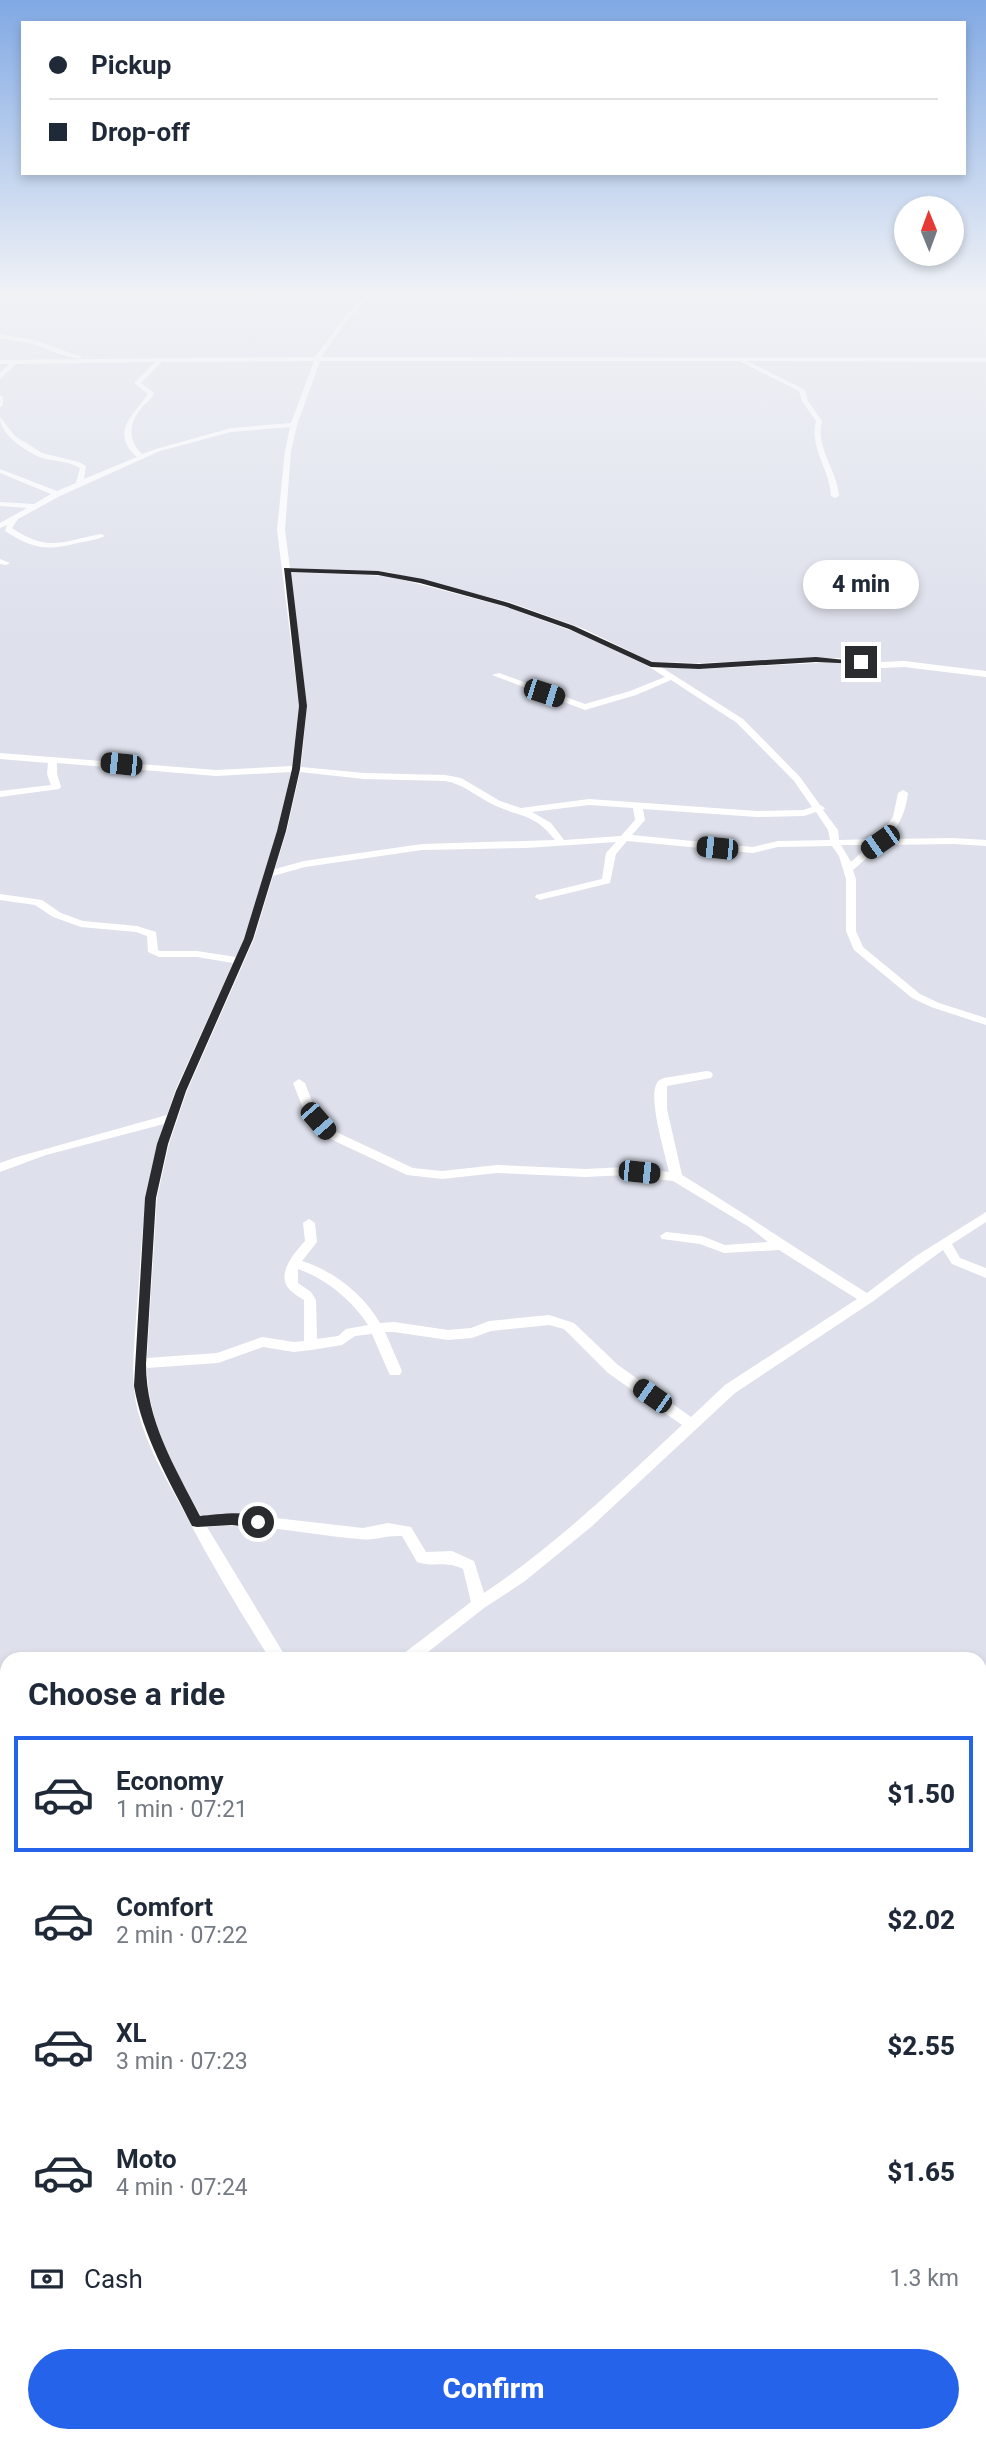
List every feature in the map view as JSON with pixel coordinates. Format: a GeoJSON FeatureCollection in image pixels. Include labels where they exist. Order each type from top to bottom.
{"type":"FeatureCollection","features":[{"type":"Feature","properties":{"kind":"street"},"geometry":{"type":"LineString","coordinates":[[140,407],[135,412],[127,432],[129,445],[141,457]]}},
{"type":"Feature","properties":{"kind":"street"},"geometry":{"type":"LineString","coordinates":[[274,1652],[247,1612],[156,1444],[145,1412],[140,1386],[140,1364],[150,1198],[163,1144],[181,1091],[238,961],[269,874],[296,769],[303,706],[281,530],[288,452],[293,425],[300,407]]}},
{"type":"Feature","properties":{"kind":"street"},"geometry":{"type":"LineString","coordinates":[[811,407],[819,421],[816,428],[823,452],[822,461],[835,481],[835,496]]}},
{"type":"Feature","properties":{"kind":"street"},"geometry":{"type":"LineString","coordinates":[[0,419],[13,437],[40,455],[78,463],[84,467],[80,483]]}},
{"type":"Feature","properties":{"kind":"street"},"geometry":{"type":"LineString","coordinates":[[101,536],[35,547],[3,529],[57,494],[141,457],[220,432],[293,425]]}},
{"type":"Feature","properties":{"kind":"street"},"geometry":{"type":"LineString","coordinates":[[0,471],[57,494]]}},
{"type":"Feature","properties":{"kind":"street"},"geometry":{"type":"LineString","coordinates":[[0,504],[35,506]]}},
{"type":"Feature","properties":{"kind":"street"},"geometry":{"type":"LineString","coordinates":[[287,570],[368,572],[420,580],[506,604],[571,627],[651,664],[754,733],[820,808],[835,834],[835,843],[844,856],[851,879],[851,930],[858,948],[916,996],[986,1022]]}},
{"type":"Feature","properties":{"kind":"street"},"geometry":{"type":"LineString","coordinates":[[651,664],[699,666],[838,660],[882,665],[904,664],[986,674]]}},
{"type":"Feature","properties":{"kind":"street"},"geometry":{"type":"LineString","coordinates":[[496,675],[585,707],[633,693],[671,677]]}},
{"type":"Feature","properties":{"kind":"street"},"geometry":{"type":"LineString","coordinates":[[0,756],[216,773],[296,769],[365,776],[445,778],[461,781],[497,803],[524,810],[548,825],[561,842]]}},
{"type":"Feature","properties":{"kind":"street"},"geometry":{"type":"LineString","coordinates":[[0,794],[56,787],[52,774],[53,761]]}},
{"type":"Feature","properties":{"kind":"street"},"geometry":{"type":"LineString","coordinates":[[848,869],[880,842],[900,818],[903,793]]}},
{"type":"Feature","properties":{"kind":"street"},"geometry":{"type":"LineString","coordinates":[[524,810],[589,802],[757,814],[804,813],[820,808]]}},
{"type":"Feature","properties":{"kind":"street"},"geometry":{"type":"LineString","coordinates":[[540,897],[607,881],[611,853],[639,820],[638,807]]}},
{"type":"Feature","properties":{"kind":"street"},"geometry":{"type":"LineString","coordinates":[[269,874],[304,864],[422,847],[646,838],[679,845],[744,850],[778,844],[986,843]]}},
{"type":"Feature","properties":{"kind":"street"},"geometry":{"type":"LineString","coordinates":[[0,897],[38,902],[65,919],[81,924],[138,929],[152,934],[153,952],[159,954],[197,954],[238,961]]}},
{"type":"Feature","properties":{"kind":"street"},"geometry":{"type":"LineString","coordinates":[[676,1177],[661,1110],[660,1086],[664,1082],[707,1075]]}},
{"type":"Feature","properties":{"kind":"street"},"geometry":{"type":"LineString","coordinates":[[299,1083],[311,1113],[328,1133],[411,1172],[442,1175],[497,1169],[586,1173],[625,1171],[676,1177],[867,1299]]}},
{"type":"Feature","properties":{"kind":"street"},"geometry":{"type":"LineString","coordinates":[[0,1167],[78,1142],[146,1127],[172,1117]]}},
{"type":"Feature","properties":{"kind":"street"},"geometry":{"type":"LineString","coordinates":[[417,1652],[479,1604],[520,1577],[586,1523],[730,1389],[867,1299],[986,1216]]}},
{"type":"Feature","properties":{"kind":"street"},"geometry":{"type":"LineString","coordinates":[[309,1223],[311,1242],[295,1264],[291,1281],[294,1287],[307,1294],[311,1302],[311,1345]]}},
{"type":"Feature","properties":{"kind":"street"},"geometry":{"type":"LineString","coordinates":[[666,1237],[702,1240],[724,1249],[781,1245]]}},
{"type":"Feature","properties":{"kind":"street"},"geometry":{"type":"LineString","coordinates":[[945,1243],[956,1261],[986,1273]]}},
{"type":"Feature","properties":{"kind":"street"},"geometry":{"type":"LineString","coordinates":[[295,1264],[310,1267],[351,1293],[368,1312],[395,1371]]}},
{"type":"Feature","properties":{"kind":"street"},"geometry":{"type":"LineString","coordinates":[[140,1364],[218,1358],[262,1342],[294,1347],[311,1345],[342,1340],[351,1332],[394,1326],[448,1335],[472,1333],[489,1326],[549,1320],[560,1322],[577,1334],[613,1369],[691,1424]]}},
{"type":"Feature","properties":{"kind":"street"},"geometry":{"type":"LineString","coordinates":[[197,1522],[232,1519],[363,1534],[388,1530],[406,1531],[422,1558],[452,1557],[470,1565],[479,1604]]}},
{"type":"Feature","properties":{"kind":"route"},"geometry":{"type":"LineString","coordinates":[[258,1522],[232,1519],[197,1522],[156,1444],[145,1412],[140,1386],[140,1364],[150,1198],[163,1144],[181,1091],[248,939],[282,831],[296,769],[303,706],[287,570],[357,571],[420,580],[506,604],[571,627],[651,664],[699,666],[771,661],[861,662]]}}]}
